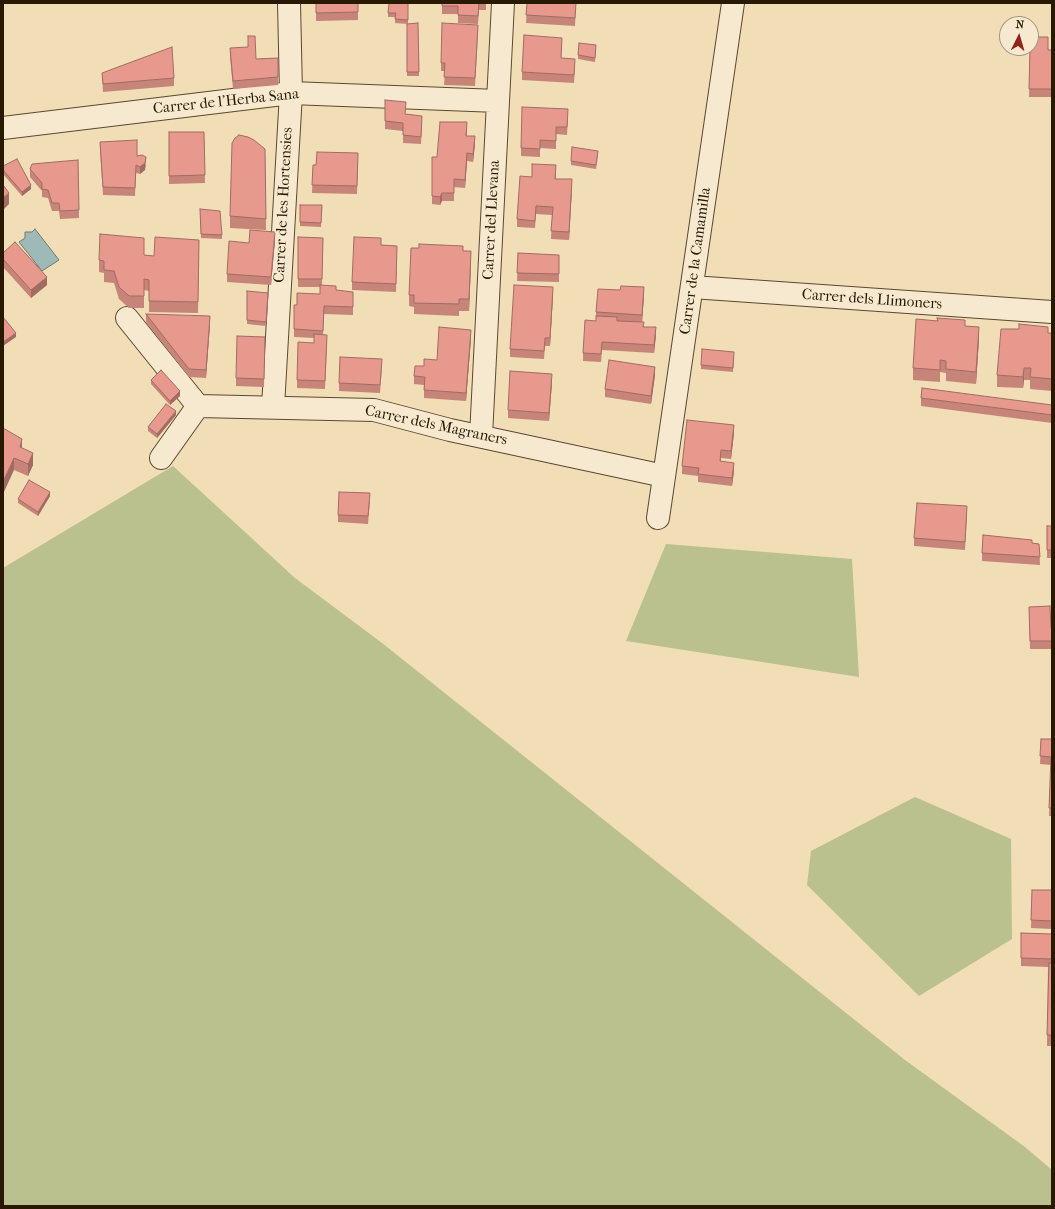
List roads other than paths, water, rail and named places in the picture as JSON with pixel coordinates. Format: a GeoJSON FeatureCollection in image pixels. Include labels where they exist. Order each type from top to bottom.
{"type":"FeatureCollection","features":[{"type":"Feature","properties":{"kind":"street","name":"Carrer de les Hortensies"},"geometry":{"type":"LineString","coordinates":[[274,407],[291,93],[289,3]]}},
{"type":"Feature","properties":{"kind":"street","name":"Carrer del Llevana"},"geometry":{"type":"LineString","coordinates":[[482,436],[503,3]]}},
{"type":"Feature","properties":{"kind":"street","name":"Carrer de la Camamilla"},"geometry":{"type":"LineString","coordinates":[[658,518],[733,3]]}},
{"type":"Feature","properties":{"kind":"street","name":"Carrer de l'Herba Sana"},"geometry":{"type":"LineString","coordinates":[[3,128],[291,93],[498,102]]}},
{"type":"Feature","properties":{"kind":"street","name":"Carrer dels Llimoners"},"geometry":{"type":"LineString","coordinates":[[692,287],[1052,312]]}},
{"type":"Feature","properties":{"kind":"street"},"geometry":{"type":"LineString","coordinates":[[127,318],[198,406],[161,458]]}},
{"type":"Feature","properties":{"kind":"street","name":"Carrer dels Magraners"},"geometry":{"type":"LineString","coordinates":[[198,406],[374,410],[450,430],[664,476]]}},
{"type":"Feature","properties":{"kind":"water"},"geometry":{"type":"Polygon","coordinates":[[[35,229],[59,260],[42,271],[19,242],[25,238],[25,232],[32,232],[35,229]]]}}]}
